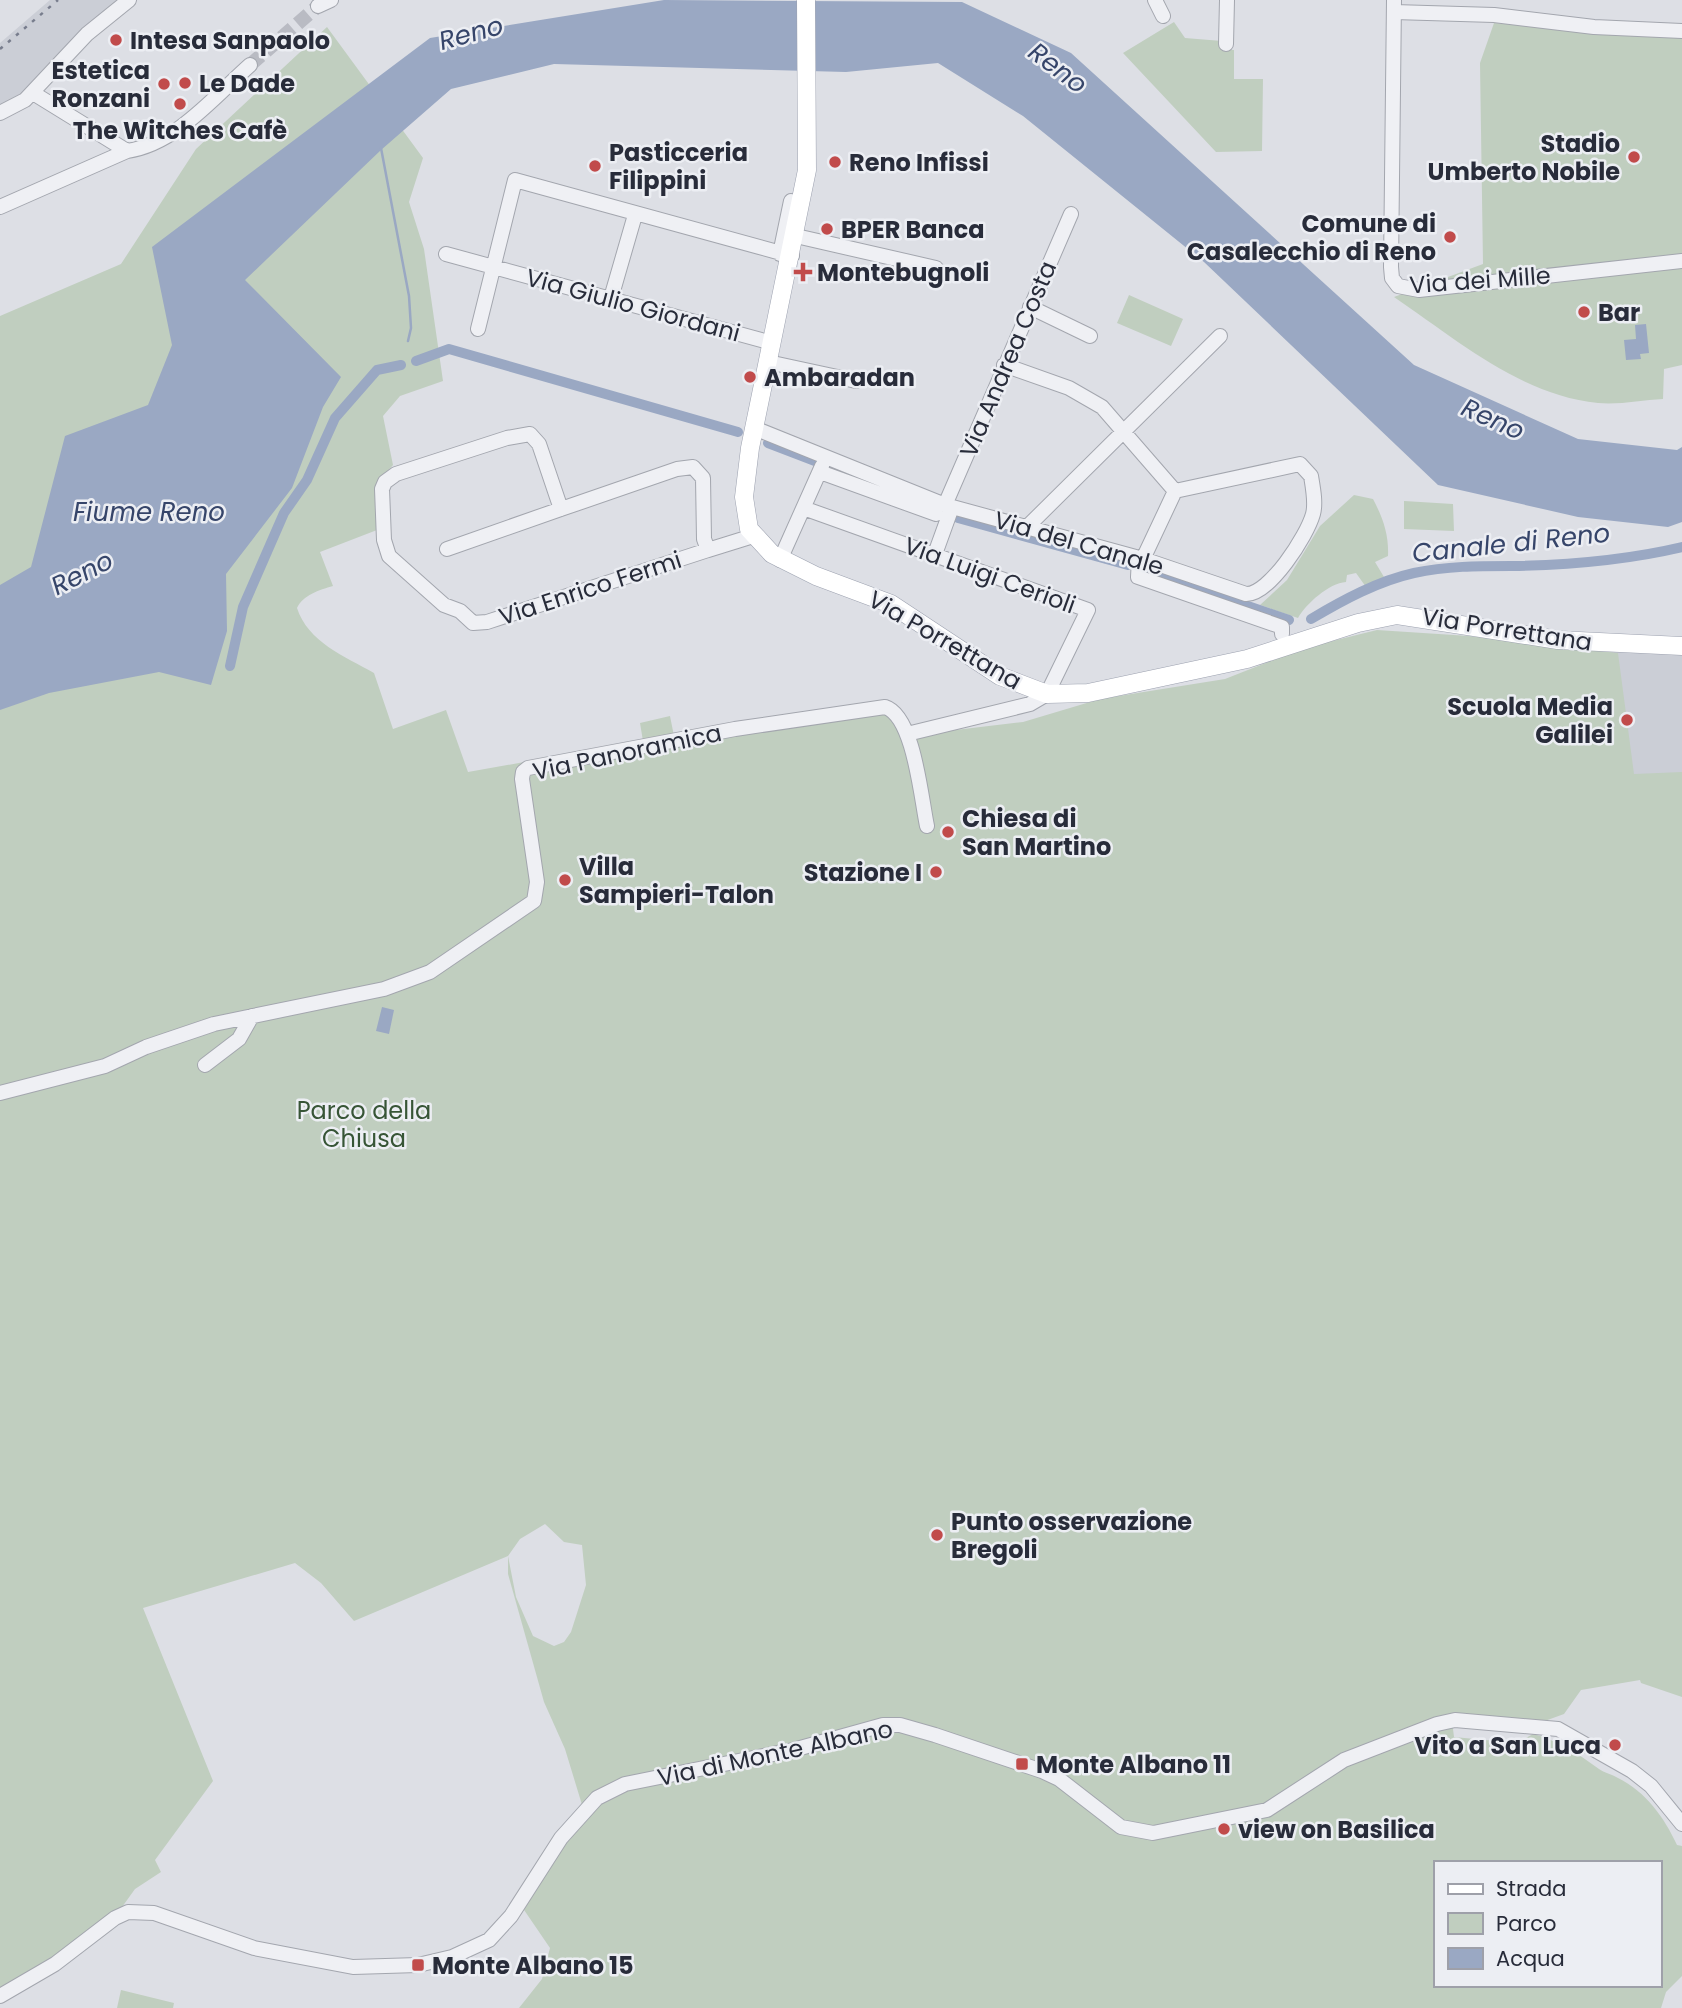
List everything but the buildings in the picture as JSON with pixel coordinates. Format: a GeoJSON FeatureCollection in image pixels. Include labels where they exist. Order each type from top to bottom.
{"type":"FeatureCollection","features":[{"type":"Feature","properties":{"kind":"main road"},"geometry":{"type":"LineString","coordinates":[[753,536],[745,518],[744,497],[786,255],[796,236],[809,149],[806,0]]}},
{"type":"Feature","properties":{"kind":"main road","name":"Via Porrettana"},"geometry":{"type":"LineString","coordinates":[[753,536],[780,559],[891,604],[1000,676],[1047,694],[1088,693],[1235,662],[1358,623],[1397,615],[1550,639],[1606,645],[1682,646]]}},
{"type":"Feature","properties":{"kind":"street"},"geometry":{"type":"LineString","coordinates":[[0,113],[33,93],[87,34],[129,0]]}},
{"type":"Feature","properties":{"kind":"street"},"geometry":{"type":"LineString","coordinates":[[1155,0],[1163,16]]}},
{"type":"Feature","properties":{"kind":"street"},"geometry":{"type":"LineString","coordinates":[[1227,0],[1227,44]]}},
{"type":"Feature","properties":{"kind":"street"},"geometry":{"type":"LineString","coordinates":[[1494,15],[1499,0]]}},
{"type":"Feature","properties":{"kind":"street"},"geometry":{"type":"LineString","coordinates":[[1394,6],[1594,27],[1682,31]]}},
{"type":"Feature","properties":{"kind":"street","name":"Via dei Mille"},"geometry":{"type":"LineString","coordinates":[[1394,6],[1391,267],[1394,282],[1409,291],[1682,261]]}},
{"type":"Feature","properties":{"kind":"street"},"geometry":{"type":"LineString","coordinates":[[0,206],[127,151],[146,148],[166,138],[250,65]]}},
{"type":"Feature","properties":{"kind":"street"},"geometry":{"type":"LineString","coordinates":[[33,93],[127,151]]}},
{"type":"Feature","properties":{"kind":"street"},"geometry":{"type":"LineString","coordinates":[[478,329],[515,180],[786,255],[790,201]]}},
{"type":"Feature","properties":{"kind":"street","name":"Via Andrea Costa"},"geometry":{"type":"LineString","coordinates":[[935,554],[945,508],[1004,365],[1071,214]]}},
{"type":"Feature","properties":{"kind":"street"},"geometry":{"type":"LineString","coordinates":[[611,298],[635,215]]}},
{"type":"Feature","properties":{"kind":"street"},"geometry":{"type":"LineString","coordinates":[[796,236],[936,268]]}},
{"type":"Feature","properties":{"kind":"street","name":"Via Giulio Giordani"},"geometry":{"type":"LineString","coordinates":[[446,254],[772,343]]}},
{"type":"Feature","properties":{"kind":"street"},"geometry":{"type":"LineString","coordinates":[[1030,307],[1090,336]]}},
{"type":"Feature","properties":{"kind":"street"},"geometry":{"type":"LineString","coordinates":[[1026,528],[1220,336]]}},
{"type":"Feature","properties":{"kind":"street"},"geometry":{"type":"LineString","coordinates":[[768,362],[856,380]]}},
{"type":"Feature","properties":{"kind":"street"},"geometry":{"type":"LineString","coordinates":[[1004,365],[1069,388],[1102,407],[1175,491],[1141,559],[1138,577],[1282,627],[1282,634]]}},
{"type":"Feature","properties":{"kind":"street","name":"Via del Canale"},"geometry":{"type":"LineString","coordinates":[[754,428],[822,465],[945,508],[1141,559],[1245,594],[1256,593],[1277,574],[1313,516],[1311,477],[1304,466],[1294,464],[1175,491]]}},
{"type":"Feature","properties":{"kind":"street","name":"Via Enrico Fermi"},"geometry":{"type":"LineString","coordinates":[[561,509],[539,444],[530,434],[523,433],[390,477],[382,489],[384,540],[389,556],[444,605],[460,611],[473,623],[486,622],[708,550]]}},
{"type":"Feature","properties":{"kind":"street"},"geometry":{"type":"LineString","coordinates":[[780,559],[806,509],[822,465]]}},
{"type":"Feature","properties":{"kind":"street"},"geometry":{"type":"LineString","coordinates":[[447,549],[677,469],[693,467],[702,474],[704,539],[708,550],[753,536]]}},
{"type":"Feature","properties":{"kind":"street","name":"Via Luigi Cerioli"},"geometry":{"type":"LineString","coordinates":[[806,509],[1088,610],[1047,694]]}},
{"type":"Feature","properties":{"kind":"street"},"geometry":{"type":"LineString","coordinates":[[927,826],[907,734],[1030,704],[1047,694]]}},
{"type":"Feature","properties":{"kind":"street","name":"Via Panoramica"},"geometry":{"type":"LineString","coordinates":[[0,1093],[105,1066],[146,1047],[214,1024],[384,989],[430,972],[534,901],[537,882],[522,779],[523,772],[528,768],[735,729],[880,706],[892,709],[897,714],[907,734]]}},
{"type":"Feature","properties":{"kind":"street"},"geometry":{"type":"LineString","coordinates":[[205,1065],[239,1040],[252,1016]]}},
{"type":"Feature","properties":{"kind":"street","name":"Via di Monte Albano"},"geometry":{"type":"LineString","coordinates":[[0,1996],[55,1964],[123,1914],[155,1913],[254,1948],[353,1967],[390,1968],[433,1963],[477,1948],[489,1940],[512,1916],[571,1824],[597,1798],[625,1784],[793,1750],[883,1726],[900,1725],[1042,1771],[1059,1779],[1121,1827],[1136,1832],[1158,1833],[1256,1815],[1276,1806],[1344,1760],[1408,1733],[1455,1720],[1558,1728],[1622,1764],[1651,1786],[1671,1807],[1682,1824]]}},
{"type":"Feature","properties":{"kind":"shaded area"},"geometry":{"type":"Polygon","coordinates":[[[50,0],[123,0],[32,87],[0,110],[0,43],[50,0]]]}},
{"type":"Feature","properties":{"kind":"shaded area","name":"Scuola Media Galilei"},"geometry":{"type":"Polygon","coordinates":[[[1558,640],[1682,646],[1682,793],[1589,816],[1558,640]]]}},
{"type":"Feature","properties":{"kind":"green space"},"geometry":{"type":"Polygon","coordinates":[[[1174,22],[1185,38],[1222,41],[1223,49],[1234,50],[1234,79],[1263,79],[1262,151],[1216,152],[1123,53],[1174,22]]]}},
{"type":"Feature","properties":{"kind":"green space"},"geometry":{"type":"Polygon","coordinates":[[[1494,23],[1575,29],[1682,31],[1682,365],[1664,369],[1663,399],[1598,403],[1569,398],[1542,389],[1490,363],[1394,297],[1483,264],[1480,63],[1494,23]]]}},
{"type":"Feature","properties":{"kind":"green space","name":"Parco della Chiusa"},"geometry":{"type":"Polygon","coordinates":[[[327,27],[423,158],[409,202],[424,249],[443,381],[400,396],[383,416],[393,465],[376,484],[377,530],[320,552],[333,586],[307,596],[297,608],[302,620],[318,639],[374,673],[393,729],[446,710],[468,772],[643,741],[640,723],[670,716],[674,736],[886,709],[905,736],[1023,722],[1100,699],[1225,679],[1304,648],[1377,630],[1469,636],[1618,653],[1634,774],[1682,772],[1682,1697],[1641,1683],[1640,1680],[1581,1690],[1564,1714],[1542,1722],[1452,1721],[1454,1737],[1517,1743],[1533,1734],[1560,1744],[1637,1790],[1660,1815],[1677,1845],[1682,1846],[1682,1976],[1666,1992],[1661,2008],[519,2008],[542,1979],[550,1948],[520,1904],[583,1808],[565,1749],[544,1702],[508,1574],[508,1556],[354,1621],[321,1583],[295,1563],[143,1608],[213,1781],[155,1860],[161,1872],[135,1889],[117,1914],[0,1994],[0,316],[121,264],[196,149],[327,27]],[[545,1524],[520,1539],[508,1556],[516,1597],[533,1636],[554,1646],[564,1642],[571,1632],[586,1585],[582,1545],[564,1542],[545,1524]]]}},
{"type":"Feature","properties":{"kind":"green space"},"geometry":{"type":"Polygon","coordinates":[[[1129,295],[1183,319],[1171,346],[1117,323],[1129,295]]]}},
{"type":"Feature","properties":{"kind":"green space"},"geometry":{"type":"Polygon","coordinates":[[[1354,495],[1373,499],[1382,520],[1388,556],[1375,562],[1384,577],[1366,587],[1356,573],[1347,575],[1346,582],[1332,586],[1319,595],[1298,618],[1260,605],[1287,580],[1320,526],[1354,495]]]}},
{"type":"Feature","properties":{"kind":"green space"},"geometry":{"type":"Polygon","coordinates":[[[1404,501],[1453,504],[1454,531],[1404,529],[1404,501]]]}},
{"type":"Feature","properties":{"kind":"green space"},"geometry":{"type":"Polygon","coordinates":[[[121,1990],[174,2003],[173,2008],[117,2008],[121,1990]]]}},
{"type":"Feature","properties":{"kind":"water","name":"Fiume Reno"},"geometry":{"type":"Polygon","coordinates":[[[664,0],[962,2],[1071,53],[1414,365],[1578,439],[1677,450],[1682,447],[1682,522],[1668,527],[1578,517],[1438,485],[1204,262],[1023,116],[938,63],[846,72],[554,64],[451,89],[381,150],[245,280],[341,377],[323,407],[292,488],[226,574],[227,631],[211,685],[159,672],[49,693],[0,710],[0,585],[31,567],[65,436],[148,405],[172,345],[152,247],[430,38],[664,0]]]}},
{"type":"Feature","properties":{"kind":"water"},"geometry":{"type":"Polygon","coordinates":[[[1646,324],[1649,353],[1640,354],[1641,359],[1626,360],[1624,340],[1636,339],[1635,325],[1646,324]]]}},
{"type":"Feature","properties":{"kind":"water"},"geometry":{"type":"Polygon","coordinates":[[[382,1007],[394,1010],[389,1034],[376,1031],[382,1007]]]}},
{"type":"Feature","properties":{"kind":"waterway"},"geometry":{"type":"LineString","coordinates":[[381,148],[409,296],[411,328],[408,341]]}},
{"type":"Feature","properties":{"kind":"waterway"},"geometry":{"type":"LineString","coordinates":[[416,361],[449,349],[738,432]]}},
{"type":"Feature","properties":{"kind":"waterway"},"geometry":{"type":"LineString","coordinates":[[230,666],[243,607],[284,513],[307,480],[335,418],[377,370],[401,365]]}},
{"type":"Feature","properties":{"kind":"waterway"},"geometry":{"type":"LineString","coordinates":[[768,443],[815,461]]}},
{"type":"Feature","properties":{"kind":"waterway"},"geometry":{"type":"LineString","coordinates":[[831,467],[884,488]]}},
{"type":"Feature","properties":{"kind":"waterway","name":"Canale di Reno"},"geometry":{"type":"LineString","coordinates":[[958,518],[1128,565]]}},
{"type":"Feature","properties":{"kind":"waterway","name":"Canale di Reno"},"geometry":{"type":"LineString","coordinates":[[1311,619],[1361,592],[1414,573],[1462,567],[1597,561],[1682,547]]}},
{"type":"Feature","properties":{"kind":"waterway","name":"Canale di Reno"},"geometry":{"type":"LineString","coordinates":[[1148,572],[1289,620]]}},
{"type":"Feature","properties":{"kind":"tunnel"},"geometry":{"type":"LineString","coordinates":[[250,65],[318,6]]}},
{"type":"Feature","properties":{"kind":"railway"},"geometry":{"type":"LineString","coordinates":[[0,49],[58,0]]}},
{"type":"Feature","properties":{"kind":"place","name":"Intesa Sanpaolo"},"geometry":{"type":"Point","coordinates":[116,40]}},
{"type":"Feature","properties":{"kind":"place","name":"Le Dade"},"geometry":{"type":"Point","coordinates":[185,83]}},
{"type":"Feature","properties":{"kind":"place","name":"Estetica Ronzani"},"geometry":{"type":"Point","coordinates":[164,84]}},
{"type":"Feature","properties":{"kind":"place","name":"The Witches Cafè"},"geometry":{"type":"Point","coordinates":[180,104]}},
{"type":"Feature","properties":{"kind":"place","name":"Stadio Umberto Nobile"},"geometry":{"type":"Point","coordinates":[1634,157]}},
{"type":"Feature","properties":{"kind":"place","name":"Reno Infissi"},"geometry":{"type":"Point","coordinates":[835,162]}},
{"type":"Feature","properties":{"kind":"place","name":"Pasticceria Filippini"},"geometry":{"type":"Point","coordinates":[595,166]}},
{"type":"Feature","properties":{"kind":"place","name":"BPER Banca"},"geometry":{"type":"Point","coordinates":[827,229]}},
{"type":"Feature","properties":{"kind":"place","name":"Comune di Casalecchio di Reno"},"geometry":{"type":"Point","coordinates":[1450,237]}},
{"type":"Feature","properties":{"kind":"place","name":"Montebugnoli"},"geometry":{"type":"Point","coordinates":[803,272]}},
{"type":"Feature","properties":{"kind":"place","name":"Bar"},"geometry":{"type":"Point","coordinates":[1584,312]}},
{"type":"Feature","properties":{"kind":"place","name":"Ambaradan"},"geometry":{"type":"Point","coordinates":[750,377]}},
{"type":"Feature","properties":{"kind":"place","name":"Scuola Media Galilei"},"geometry":{"type":"Point","coordinates":[1627,720]}},
{"type":"Feature","properties":{"kind":"place","name":"Chiesa di San Martino"},"geometry":{"type":"Point","coordinates":[948,832]}},
{"type":"Feature","properties":{"kind":"place","name":"Stazione I"},"geometry":{"type":"Point","coordinates":[936,872]}},
{"type":"Feature","properties":{"kind":"place","name":"Villa Sampieri-Talon"},"geometry":{"type":"Point","coordinates":[565,880]}},
{"type":"Feature","properties":{"kind":"place","name":"Punto osservazione Bregoli"},"geometry":{"type":"Point","coordinates":[937,1535]}},
{"type":"Feature","properties":{"kind":"place","name":"Vito a San Luca"},"geometry":{"type":"Point","coordinates":[1615,1745]}},
{"type":"Feature","properties":{"kind":"place","name":"Monte Albano 11"},"geometry":{"type":"Point","coordinates":[1022,1764]}},
{"type":"Feature","properties":{"kind":"place","name":"view on Basilica"},"geometry":{"type":"Point","coordinates":[1224,1829]}},
{"type":"Feature","properties":{"kind":"place","name":"Monte Albano 15"},"geometry":{"type":"Point","coordinates":[418,1965]}},
{"type":"Feature","properties":{"kind":"water label","name":"Reno"},"geometry":{"type":"Point","coordinates":[471,33]}},
{"type":"Feature","properties":{"kind":"water label","name":"Reno"},"geometry":{"type":"Point","coordinates":[1058,68]}},
{"type":"Feature","properties":{"kind":"water label","name":"Reno"},"geometry":{"type":"Point","coordinates":[1493,419]}},
{"type":"Feature","properties":{"kind":"water label","name":"Reno"},"geometry":{"type":"Point","coordinates":[82,573]}}]}
